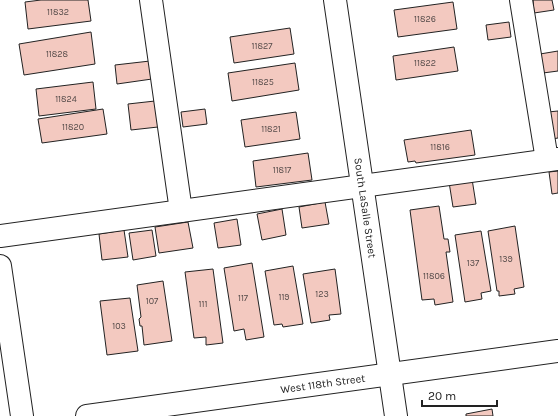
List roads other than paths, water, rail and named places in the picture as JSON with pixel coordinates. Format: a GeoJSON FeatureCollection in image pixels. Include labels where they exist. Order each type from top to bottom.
{"type":"FeatureCollection","features":[{"type":"Feature","properties":{"kind":"street"},"geometry":{"type":"LineString","coordinates":[[151,0],[181,211]]}},
{"type":"Feature","properties":{"kind":"street","name":"South LaSalle Street"},"geometry":{"type":"LineString","coordinates":[[335,0],[396,416]]}},
{"type":"Feature","properties":{"kind":"street"},"geometry":{"type":"LineString","coordinates":[[0,236],[553,159],[521,0]]}},
{"type":"Feature","properties":{"kind":"street"},"geometry":{"type":"LineString","coordinates":[[0,266],[22,416]]}},
{"type":"Feature","properties":{"kind":"street","name":"West 118th Street"},"geometry":{"type":"LineString","coordinates":[[87,416],[558,351]]}}]}
